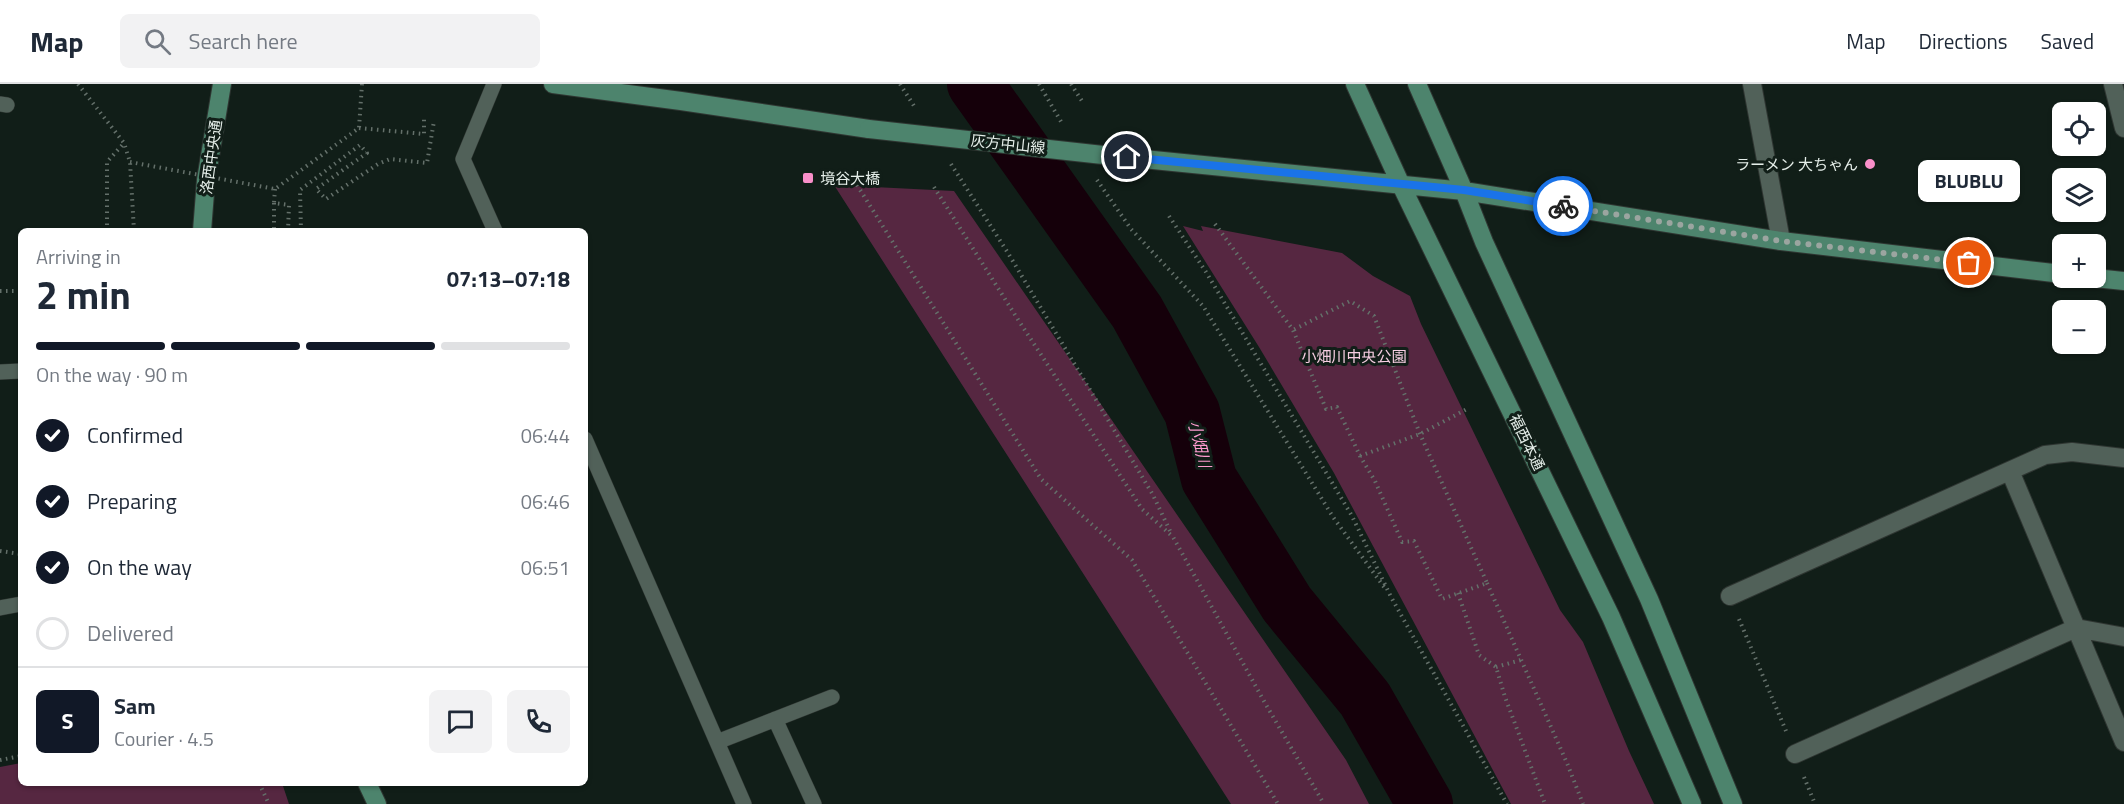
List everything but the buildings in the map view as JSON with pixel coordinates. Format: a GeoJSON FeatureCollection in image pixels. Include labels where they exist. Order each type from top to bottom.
{"type":"FeatureCollection","features":[{"type":"Feature","properties":{"kind":"street","name":"洛西中央通"},"geometry":{"type":"LineString","coordinates":[[202,228],[206,180],[222,84]]}},
{"type":"Feature","properties":{"kind":"street","name":"灰方中山線"},"geometry":{"type":"LineString","coordinates":[[553,84],[869,129],[1103,155],[1464,190],[1781,241],[2052,273]]}},
{"type":"Feature","properties":{"kind":"street","name":"福西本通"},"geometry":{"type":"LineString","coordinates":[[1355,84],[1401,185],[1611,616],[1692,804]]}},
{"type":"Feature","properties":{"kind":"street"},"geometry":{"type":"LineString","coordinates":[[1417,84],[1464,190],[1484,242],[1649,599],[1734,804]]}},
{"type":"Feature","properties":{"kind":"street"},"geometry":{"type":"LineString","coordinates":[[1752,84],[1781,241]]}},
{"type":"Feature","properties":{"kind":"street"},"geometry":{"type":"LineString","coordinates":[[2113,84],[2124,128]]}},
{"type":"Feature","properties":{"kind":"street"},"geometry":{"type":"LineString","coordinates":[[2106,279],[2124,281]]}},
{"type":"Feature","properties":{"kind":"street"},"geometry":{"type":"LineString","coordinates":[[1730,596],[2045,455],[2072,452],[2124,458]]}},
{"type":"Feature","properties":{"kind":"street"},"geometry":{"type":"LineString","coordinates":[[2010,471],[2124,742]]}},
{"type":"Feature","properties":{"kind":"street"},"geometry":{"type":"LineString","coordinates":[[1795,754],[2076,628],[2124,637]]}},
{"type":"Feature","properties":{"kind":"street"},"geometry":{"type":"LineString","coordinates":[[368,786],[377,804]]}},
{"type":"Feature","properties":{"kind":"lane"},"geometry":{"type":"LineString","coordinates":[[494,84],[463,159],[494,228]]}},
{"type":"Feature","properties":{"kind":"lane"},"geometry":{"type":"LineString","coordinates":[[0,372],[18,371]]}},
{"type":"Feature","properties":{"kind":"lane"},"geometry":{"type":"LineString","coordinates":[[588,446],[744,804]]}},
{"type":"Feature","properties":{"kind":"lane"},"geometry":{"type":"LineString","coordinates":[[0,608],[18,605]]}},
{"type":"Feature","properties":{"kind":"lane"},"geometry":{"type":"LineString","coordinates":[[717,742],[832,696]]}},
{"type":"Feature","properties":{"kind":"lane"},"geometry":{"type":"LineString","coordinates":[[775,719],[814,804]]}},
{"type":"Feature","properties":{"kind":"path"},"geometry":{"type":"LineString","coordinates":[[78,84],[124,143],[130,162],[134,228]]}},
{"type":"Feature","properties":{"kind":"path"},"geometry":{"type":"LineString","coordinates":[[359,128],[362,84]]}},
{"type":"Feature","properties":{"kind":"path"},"geometry":{"type":"LineString","coordinates":[[900,84],[919,114]]}},
{"type":"Feature","properties":{"kind":"path"},"geometry":{"type":"LineString","coordinates":[[1039,84],[1068,136]]}},
{"type":"Feature","properties":{"kind":"path"},"geometry":{"type":"LineString","coordinates":[[1071,84],[1082,101]]}},
{"type":"Feature","properties":{"kind":"path"},"geometry":{"type":"LineString","coordinates":[[130,162],[275,189],[359,128],[424,134],[424,119]]}},
{"type":"Feature","properties":{"kind":"path"},"geometry":{"type":"LineString","coordinates":[[301,228],[300,190],[360,145],[367,153],[316,189],[326,199],[378,164],[390,159],[427,163],[434,121]]}},
{"type":"Feature","properties":{"kind":"path"},"geometry":{"type":"LineString","coordinates":[[107,228],[107,162],[124,143]]}},
{"type":"Feature","properties":{"kind":"path"},"geometry":{"type":"LineString","coordinates":[[951,164],[1008,253],[1153,495],[1173,537],[1324,804]]}},
{"type":"Feature","properties":{"kind":"path"},"geometry":{"type":"LineString","coordinates":[[1093,175],[1131,230],[1203,306],[1334,517],[1391,597]]}},
{"type":"Feature","properties":{"kind":"path"},"geometry":{"type":"LineString","coordinates":[[857,185],[1041,479],[1132,560],[1278,804]]}},
{"type":"Feature","properties":{"kind":"path"},"geometry":{"type":"LineString","coordinates":[[934,187],[1142,509],[1173,537]]}},
{"type":"Feature","properties":{"kind":"path"},"geometry":{"type":"LineString","coordinates":[[274,228],[275,189]]}},
{"type":"Feature","properties":{"kind":"path"},"geometry":{"type":"LineString","coordinates":[[274,203],[289,205],[288,228]]}},
{"type":"Feature","properties":{"kind":"path"},"geometry":{"type":"LineString","coordinates":[[1169,216],[1206,272],[1352,516],[1391,597],[1507,804]]}},
{"type":"Feature","properties":{"kind":"path"},"geometry":{"type":"LineString","coordinates":[[1215,224],[1293,330],[1326,409],[1337,407],[1360,456],[1375,481],[1402,542],[1414,541],[1442,599],[1487,583]]}},
{"type":"Feature","properties":{"kind":"path"},"geometry":{"type":"LineString","coordinates":[[0,291],[18,291]]}},
{"type":"Feature","properties":{"kind":"path"},"geometry":{"type":"LineString","coordinates":[[1293,330],[1350,301],[1374,316],[1420,434],[1567,763],[1583,804]]}},
{"type":"Feature","properties":{"kind":"path"},"geometry":{"type":"LineString","coordinates":[[1360,456],[1420,434],[1467,409]]}},
{"type":"Feature","properties":{"kind":"path"},"geometry":{"type":"LineString","coordinates":[[0,551],[18,554]]}},
{"type":"Feature","properties":{"kind":"path"},"geometry":{"type":"LineString","coordinates":[[1458,593],[1479,656],[1496,667],[1504,696],[1545,804]]}},
{"type":"Feature","properties":{"kind":"path"},"geometry":{"type":"LineString","coordinates":[[1730,596],[1815,804]]}},
{"type":"Feature","properties":{"kind":"path"},"geometry":{"type":"LineString","coordinates":[[1496,667],[1521,660]]}},
{"type":"Feature","properties":{"kind":"path"},"geometry":{"type":"LineString","coordinates":[[0,760],[18,757]]}},
{"type":"Feature","properties":{"kind":"path"},"geometry":{"type":"LineString","coordinates":[[261,786],[269,804]]}},
{"type":"Feature","properties":{"kind":"green space"},"geometry":{"type":"Polygon","coordinates":[[[834,185],[954,191],[1346,760],[1369,804],[1231,804],[834,185]]]}},
{"type":"Feature","properties":{"kind":"green space","name":"小畑川中央公園"},"geometry":{"type":"Polygon","coordinates":[[[1183,226],[1203,231],[1201,226],[1342,253],[1373,276],[1410,296],[1421,324],[1560,610],[1583,642],[1654,804],[1511,804],[1334,473],[1183,226]]]}},
{"type":"Feature","properties":{"kind":"green space"},"geometry":{"type":"Polygon","coordinates":[[[18,764],[18,786],[283,786],[289,804],[0,804],[0,767],[18,764]]]}},
{"type":"Feature","properties":{"kind":"waterway","name":"小畑川"},"geometry":{"type":"LineString","coordinates":[[975,84],[1137,312],[1192,412],[1209,479],[1287,604],[1365,699],[1425,804]]}},
{"type":"Feature","properties":{"kind":"way so far"},"geometry":{"type":"LineString","coordinates":[[1563,206],[1781,241],[1969,263]]}},
{"type":"Feature","properties":{"kind":"place","name":"ラーメン 大ちゃん"},"geometry":{"type":"Point","coordinates":[1870,164]}},
{"type":"Feature","properties":{"kind":"place","name":"境谷大橋"},"geometry":{"type":"Point","coordinates":[808,178]}},
{"type":"Feature","properties":{"kind":"place","name":"BLUBLU"},"geometry":{"type":"Point","coordinates":[1969,263]}},
{"type":"Feature","properties":{"kind":"route"},"geometry":{"type":"LineString","coordinates":[[1127,157],[1464,190],[1563,206]]}}]}
